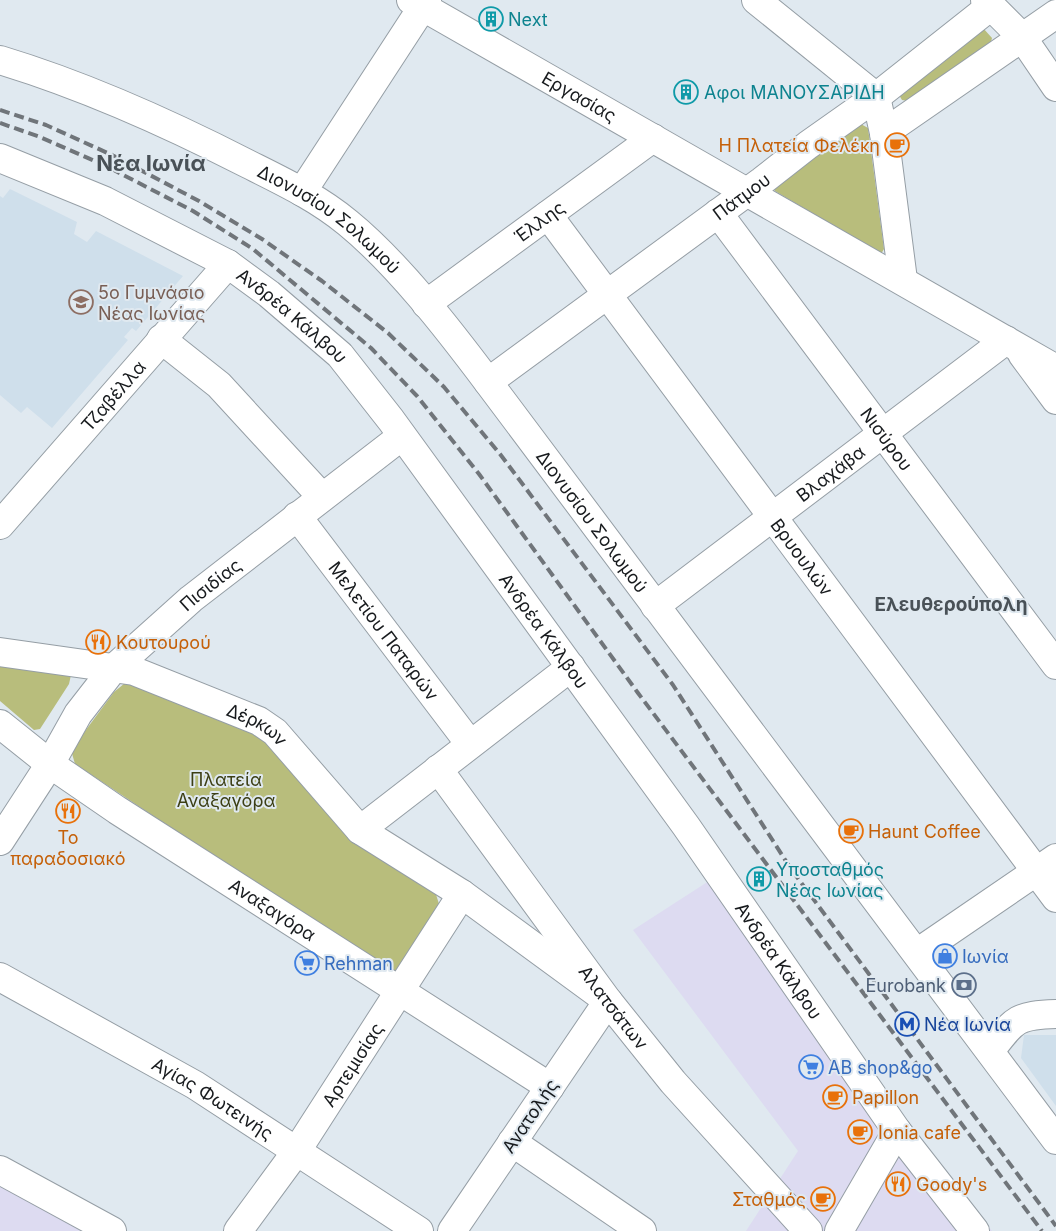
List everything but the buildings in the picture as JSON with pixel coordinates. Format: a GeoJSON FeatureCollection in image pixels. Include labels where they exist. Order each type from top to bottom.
{"type":"FeatureCollection","features":[{"type":"Feature","properties":{"kind":"street"},"geometry":{"type":"LineString","coordinates":[[756,0],[876,97],[884,133],[903,280]]}},
{"type":"Feature","properties":{"kind":"street"},"geometry":{"type":"LineString","coordinates":[[302,192],[420,2]]}},
{"type":"Feature","properties":{"kind":"street","name":"Εργασίας"},"geometry":{"type":"LineString","coordinates":[[420,2],[1056,369]]}},
{"type":"Feature","properties":{"kind":"street"},"geometry":{"type":"LineString","coordinates":[[988,3],[1022,37],[1056,87]]}},
{"type":"Feature","properties":{"kind":"street","name":"Πάτμου"},"geometry":{"type":"LineString","coordinates":[[488,382],[808,145],[876,97],[988,3]]}},
{"type":"Feature","properties":{"kind":"street"},"geometry":{"type":"LineString","coordinates":[[884,133],[1056,14]]}},
{"type":"Feature","properties":{"kind":"street","name":"Διονυσίου Σολωμού"},"geometry":{"type":"LineString","coordinates":[[0,60],[108,98],[192,135],[302,192],[349,223],[376,249],[426,304],[488,382],[918,953],[1056,1140]]}},
{"type":"Feature","properties":{"kind":"street","name":"Έλλης"},"geometry":{"type":"LineString","coordinates":[[426,304],[653,138]]}},
{"type":"Feature","properties":{"kind":"street","name":"Ανδρέα Κάλβου"},"geometry":{"type":"LineString","coordinates":[[0,158],[105,201],[228,264],[269,294],[340,355],[572,667],[686,826],[897,1132],[975,1231]]}},
{"type":"Feature","properties":{"kind":"street","name":"Νισύρου"},"geometry":{"type":"LineString","coordinates":[[718,213],[1056,665]]}},
{"type":"Feature","properties":{"kind":"street","name":"Βρυουλών"},"geometry":{"type":"LineString","coordinates":[[548,215],[773,517],[1046,864],[1056,898]]}},
{"type":"Feature","properties":{"kind":"street","name":"Τζαβέλλα"},"geometry":{"type":"LineString","coordinates":[[0,526],[228,264]]}},
{"type":"Feature","properties":{"kind":"street"},"geometry":{"type":"LineString","coordinates":[[161,339],[220,385],[322,498]]}},
{"type":"Feature","properties":{"kind":"street"},"geometry":{"type":"LineString","coordinates":[[1011,342],[1056,400]]}},
{"type":"Feature","properties":{"kind":"street","name":"Βλαχάβα"},"geometry":{"type":"LineString","coordinates":[[655,606],[883,434],[1011,342]]}},
{"type":"Feature","properties":{"kind":"street","name":"Πισιδίας"},"geometry":{"type":"LineString","coordinates":[[0,841],[50,764],[78,714],[113,669],[191,599],[402,436]]}},
{"type":"Feature","properties":{"kind":"street","name":"Μελετίου Παταρών"},"geometry":{"type":"LineString","coordinates":[[297,516],[470,744]]}},
{"type":"Feature","properties":{"kind":"street","name":"Δέρκων"},"geometry":{"type":"LineString","coordinates":[[0,652],[134,671],[259,720],[276,732],[360,830],[462,894],[608,1001]]}},
{"type":"Feature","properties":{"kind":"street"},"geometry":{"type":"LineString","coordinates":[[360,830],[572,667]]}},
{"type":"Feature","properties":{"kind":"street","name":"Αναξαγόρα"},"geometry":{"type":"LineString","coordinates":[[0,724],[50,764],[550,1087]]}},
{"type":"Feature","properties":{"kind":"street","name":"Αλατσάτων"},"geometry":{"type":"LineString","coordinates":[[438,770],[608,1001],[673,1082],[808,1231]]}},
{"type":"Feature","properties":{"kind":"street"},"geometry":{"type":"LineString","coordinates":[[918,953],[1046,864]]}},
{"type":"Feature","properties":{"kind":"street","name":"Αρτεμισίας"},"geometry":{"type":"LineString","coordinates":[[238,1231],[296,1152],[462,894]]}},
{"type":"Feature","properties":{"kind":"street","name":"Αγίας Φωτεινής"},"geometry":{"type":"LineString","coordinates":[[0,977],[151,1058],[418,1231]]}},
{"type":"Feature","properties":{"kind":"street","name":"Ανατολής"},"geometry":{"type":"LineString","coordinates":[[452,1231],[608,1001]]}},
{"type":"Feature","properties":{"kind":"street"},"geometry":{"type":"LineString","coordinates":[[990,1051],[1012,1023],[1029,1015],[1056,1014]]}},
{"type":"Feature","properties":{"kind":"street"},"geometry":{"type":"LineString","coordinates":[[839,1231],[897,1132]]}},
{"type":"Feature","properties":{"kind":"street"},"geometry":{"type":"LineString","coordinates":[[512,1142],[642,1231]]}},
{"type":"Feature","properties":{"kind":"street"},"geometry":{"type":"LineString","coordinates":[[0,1170],[112,1231]]}},
{"type":"Feature","properties":{"kind":"shaded area","name":"5ο Γυμνάσιο Νέας Ιωνίας"},"geometry":{"type":"Polygon","coordinates":[[[10,189],[77,222],[74,234],[87,242],[96,231],[183,276],[136,331],[132,328],[124,337],[128,340],[52,428],[27,407],[21,413],[0,395],[0,196],[3,198],[10,189]]]}},
{"type":"Feature","properties":{"kind":"shaded area"},"geometry":{"type":"Polygon","coordinates":[[[712,879],[992,1231],[746,1231],[798,1151],[633,930],[712,879]]]}},
{"type":"Feature","properties":{"kind":"shaded area"},"geometry":{"type":"Polygon","coordinates":[[[1024,1035],[1056,1035],[1056,1106],[1021,1058],[1024,1035]]]}},
{"type":"Feature","properties":{"kind":"shaded area"},"geometry":{"type":"Polygon","coordinates":[[[0,1178],[102,1231],[0,1231],[0,1178]]]}},
{"type":"Feature","properties":{"kind":"green space"},"geometry":{"type":"Polygon","coordinates":[[[983,28],[992,38],[991,42],[908,101],[902,100],[899,95],[983,28]]]}},
{"type":"Feature","properties":{"kind":"green space"},"geometry":{"type":"Polygon","coordinates":[[[859,123],[868,128],[884,249],[881,254],[775,191],[773,185],[859,123]]]}},
{"type":"Feature","properties":{"kind":"green space"},"geometry":{"type":"Polygon","coordinates":[[[0,664],[71,675],[69,684],[40,729],[34,730],[0,701],[0,664]]]}},
{"type":"Feature","properties":{"kind":"green space","name":"Πλατεία Αναξαγόρα"},"geometry":{"type":"Polygon","coordinates":[[[125,683],[258,734],[434,888],[439,904],[396,977],[75,764],[71,750],[114,692],[125,683]]]}},
{"type":"Feature","properties":{"kind":"railway"},"geometry":{"type":"LineString","coordinates":[[0,110],[46,125],[112,155],[199,201],[262,239],[322,281],[388,333],[444,387],[500,454],[673,685],[791,869],[1056,1226]]}},
{"type":"Feature","properties":{"kind":"railway"},"geometry":{"type":"LineString","coordinates":[[0,123],[40,137],[106,166],[193,211],[253,249],[371,348],[417,396],[479,474],[638,693],[1042,1231]]}},
{"type":"Feature","properties":{"kind":"place","name":"Next"},"geometry":{"type":"Point","coordinates":[491,19]}},
{"type":"Feature","properties":{"kind":"place","name":"Αφοι ΜΑΝΟΥΣΑΡΙΔΗ"},"geometry":{"type":"Point","coordinates":[686,92]}},
{"type":"Feature","properties":{"kind":"place","name":"Η Πλατεία Φελέκη"},"geometry":{"type":"Point","coordinates":[897,145]}},
{"type":"Feature","properties":{"kind":"place","name":"5ο Γυμνάσιο Νέας Ιωνίας"},"geometry":{"type":"Point","coordinates":[81,302]}},
{"type":"Feature","properties":{"kind":"place","name":"Κουτουρού"},"geometry":{"type":"Point","coordinates":[98,642]}},
{"type":"Feature","properties":{"kind":"place","name":"Το παραδοσιακό"},"geometry":{"type":"Point","coordinates":[68,811]}},
{"type":"Feature","properties":{"kind":"place","name":"Haunt Coffee"},"geometry":{"type":"Point","coordinates":[851,831]}},
{"type":"Feature","properties":{"kind":"place","name":"Υποσταθμός Νέας Ιωνίας"},"geometry":{"type":"Point","coordinates":[759,879]}},
{"type":"Feature","properties":{"kind":"place","name":"Ιωνία"},"geometry":{"type":"Point","coordinates":[945,956]}},
{"type":"Feature","properties":{"kind":"place","name":"Rehman"},"geometry":{"type":"Point","coordinates":[307,963]}},
{"type":"Feature","properties":{"kind":"place","name":"Eurobank"},"geometry":{"type":"Point","coordinates":[964,985]}},
{"type":"Feature","properties":{"kind":"place","name":"Νέα Ιωνία"},"geometry":{"type":"Point","coordinates":[907,1024]}},
{"type":"Feature","properties":{"kind":"place","name":"ΑΒ shop&go"},"geometry":{"type":"Point","coordinates":[811,1067]}},
{"type":"Feature","properties":{"kind":"place","name":"Papillon"},"geometry":{"type":"Point","coordinates":[835,1097]}},
{"type":"Feature","properties":{"kind":"place","name":"Ionia cafe"},"geometry":{"type":"Point","coordinates":[860,1132]}},
{"type":"Feature","properties":{"kind":"place","name":"Goody's"},"geometry":{"type":"Point","coordinates":[898,1184]}},
{"type":"Feature","properties":{"kind":"place","name":"Σταθμός"},"geometry":{"type":"Point","coordinates":[823,1199]}},
{"type":"Feature","properties":{"kind":"district","name":"Νέα Ιωνία"},"geometry":{"type":"Point","coordinates":[151,163]}},
{"type":"Feature","properties":{"kind":"district","name":"Ελευθερούπολη"},"geometry":{"type":"Point","coordinates":[951,604]}}]}
